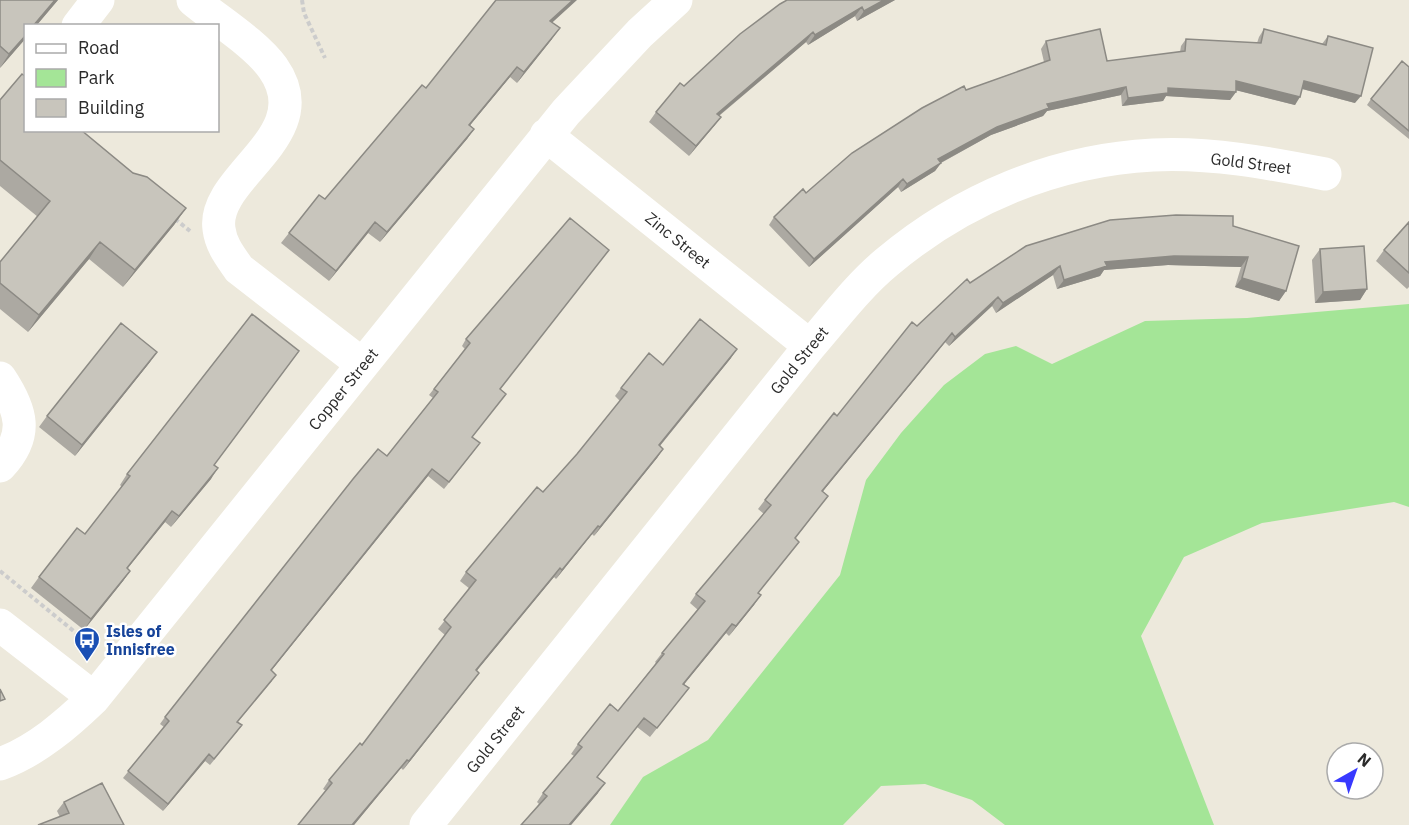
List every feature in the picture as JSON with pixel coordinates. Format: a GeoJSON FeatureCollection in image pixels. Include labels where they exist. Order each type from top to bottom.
{"type":"FeatureCollection","features":[{"type":"Feature","properties":{"kind":"street"},"geometry":{"type":"LineString","coordinates":[[80,24],[98,0]]}},
{"type":"Feature","properties":{"kind":"street"},"geometry":{"type":"LineString","coordinates":[[193,0],[262,56],[273,69],[282,88],[286,108],[282,124],[223,204],[218,227],[225,251],[239,269],[362,364]]}},
{"type":"Feature","properties":{"kind":"street","name":"Copper Street"},"geometry":{"type":"LineString","coordinates":[[0,764],[39,744],[94,698],[546,135],[595,78],[676,0]]}},
{"type":"Feature","properties":{"kind":"street","name":"Zinc Street"},"geometry":{"type":"LineString","coordinates":[[546,135],[810,345]]}},
{"type":"Feature","properties":{"kind":"street","name":"Gold Street"},"geometry":{"type":"LineString","coordinates":[[426,825],[810,345],[854,294],[910,243],[986,196],[1086,163],[1153,155],[1235,160],[1325,174]]}},
{"type":"Feature","properties":{"kind":"street"},"geometry":{"type":"LineString","coordinates":[[0,378],[19,414],[20,436],[13,452],[0,466]]}},
{"type":"Feature","properties":{"kind":"street"},"geometry":{"type":"LineString","coordinates":[[0,625],[94,698]]}},
{"type":"Feature","properties":{"kind":"path"},"geometry":{"type":"LineString","coordinates":[[302,0],[304,14],[325,58]]}},
{"type":"Feature","properties":{"kind":"path"},"geometry":{"type":"LineString","coordinates":[[170,214],[196,236]]}},
{"type":"Feature","properties":{"kind":"path"},"geometry":{"type":"LineString","coordinates":[[0,571],[119,668]]}},
{"type":"Feature","properties":{"kind":"green space"},"geometry":{"type":"Polygon","coordinates":[[[1409,304],[1409,507],[1394,502],[1262,523],[1184,557],[1141,636],[1214,825],[1005,825],[972,800],[925,784],[881,786],[843,825],[610,825],[643,777],[708,740],[840,575],[866,480],[901,433],[944,385],[985,354],[1016,346],[1052,364],[1145,321],[1247,318],[1409,304]]]}},
{"type":"Feature","properties":{"kind":"building"},"geometry":{"type":"Polygon","coordinates":[[[0,0],[55,0],[35,24],[24,24],[24,37],[9,54],[0,46],[0,0]]]}},
{"type":"Feature","properties":{"kind":"building"},"geometry":{"type":"Polygon","coordinates":[[[496,0],[573,0],[550,21],[560,28],[524,72],[517,67],[469,125],[474,129],[387,232],[375,222],[336,271],[289,233],[319,195],[325,199],[422,85],[426,88],[496,0]]]}},
{"type":"Feature","properties":{"kind":"building"},"geometry":{"type":"Polygon","coordinates":[[[787,0],[884,0],[864,11],[862,7],[815,35],[813,32],[717,114],[721,117],[696,146],[656,112],[680,83],[684,86],[740,34],[787,0]]]}},
{"type":"Feature","properties":{"kind":"building"},"geometry":{"type":"Polygon","coordinates":[[[1100,29],[1107,61],[1185,51],[1186,39],[1261,43],[1264,29],[1326,45],[1328,36],[1373,48],[1361,96],[1304,81],[1300,97],[1236,81],[1236,92],[1168,88],[1168,93],[1128,98],[1126,87],[1047,104],[1049,108],[997,127],[938,159],[941,163],[907,184],[903,179],[814,259],[774,217],[803,189],[806,193],[852,153],[922,108],[964,86],[966,90],[1050,60],[1046,41],[1100,29]]]}},
{"type":"Feature","properties":{"kind":"building"},"geometry":{"type":"Polygon","coordinates":[[[1402,61],[1409,67],[1409,131],[1371,99],[1402,61]]]}},
{"type":"Feature","properties":{"kind":"building"},"geometry":{"type":"Polygon","coordinates":[[[22,74],[24,76],[24,132],[83,132],[133,173],[147,177],[186,208],[135,270],[100,242],[39,315],[0,283],[0,262],[50,201],[0,160],[0,100],[22,74]]]}},
{"type":"Feature","properties":{"kind":"building"},"geometry":{"type":"Polygon","coordinates":[[[1176,215],[1233,216],[1233,226],[1299,246],[1286,291],[1242,278],[1248,257],[1174,256],[1105,262],[1107,266],[1064,280],[1060,266],[1003,303],[998,297],[955,337],[952,333],[822,491],[828,496],[795,538],[799,542],[758,593],[761,595],[736,626],[732,624],[683,684],[689,688],[657,728],[644,718],[597,777],[605,783],[569,825],[521,825],[547,796],[543,793],[582,747],[578,744],[610,704],[618,711],[664,654],[662,653],[705,601],[696,594],[771,505],[765,500],[834,413],[837,416],[912,322],[917,326],[967,279],[970,283],[1026,246],[1110,220],[1176,215]]]}},
{"type":"Feature","properties":{"kind":"building"},"geometry":{"type":"Polygon","coordinates":[[[570,218],[609,250],[500,389],[506,394],[472,437],[480,443],[449,482],[432,469],[271,670],[276,675],[237,722],[242,725],[214,759],[209,754],[168,804],[128,771],[169,721],[165,717],[378,449],[387,456],[438,392],[434,389],[470,343],[466,339],[570,218]]]}},
{"type":"Feature","properties":{"kind":"building"},"geometry":{"type":"Polygon","coordinates":[[[1409,222],[1409,273],[1384,250],[1409,222]]]}},
{"type":"Feature","properties":{"kind":"building"},"geometry":{"type":"Polygon","coordinates":[[[1364,246],[1367,289],[1323,292],[1320,249],[1364,246]]]}},
{"type":"Feature","properties":{"kind":"building"},"geometry":{"type":"Polygon","coordinates":[[[252,314],[299,351],[214,465],[218,468],[179,516],[172,511],[127,568],[130,571],[91,619],[39,577],[77,528],[85,534],[130,476],[127,474],[252,314]]]}},
{"type":"Feature","properties":{"kind":"building"},"geometry":{"type":"Polygon","coordinates":[[[700,319],[737,349],[659,445],[663,449],[600,527],[598,526],[562,570],[560,568],[476,670],[479,673],[409,761],[407,760],[352,825],[298,825],[332,783],[329,780],[360,743],[362,745],[451,627],[444,620],[476,580],[466,572],[537,487],[543,492],[577,454],[627,392],[621,388],[649,353],[663,365],[700,319]]]}},
{"type":"Feature","properties":{"kind":"building"},"geometry":{"type":"Polygon","coordinates":[[[121,323],[157,352],[82,445],[47,416],[121,323]]]}},
{"type":"Feature","properties":{"kind":"building"},"geometry":{"type":"Polygon","coordinates":[[[0,689],[5,699],[0,701],[0,689]]]}},
{"type":"Feature","properties":{"kind":"building"},"geometry":{"type":"Polygon","coordinates":[[[102,783],[124,825],[38,825],[69,813],[64,802],[102,783]]]}},
{"type":"Feature","properties":{"kind":"place","name":"Isles of Innisfree"},"geometry":{"type":"Point","coordinates":[87,663]}}]}
